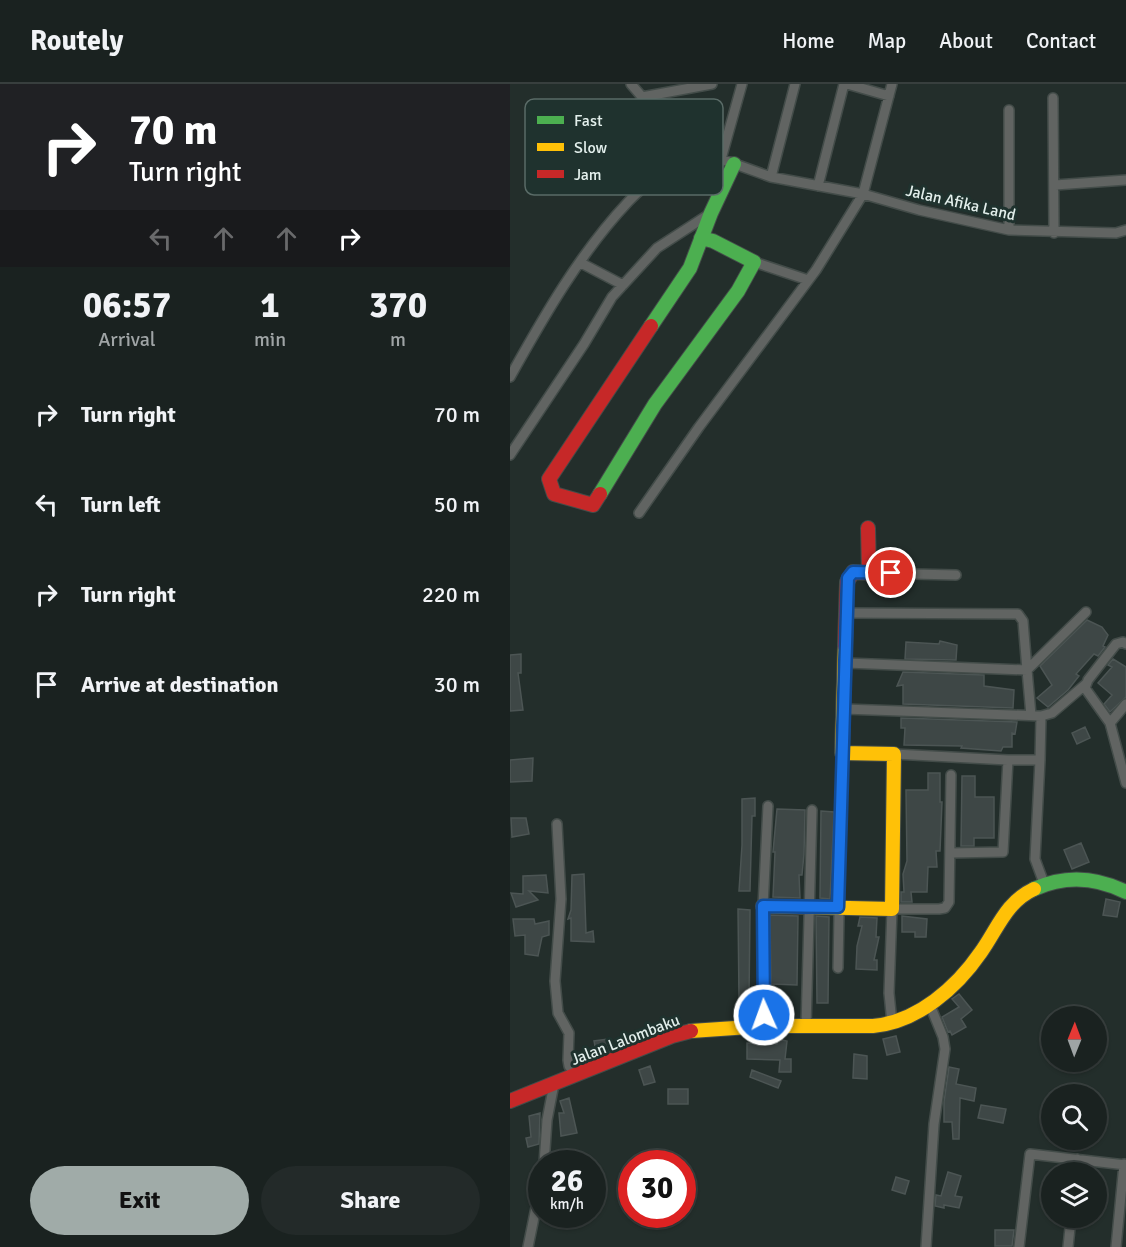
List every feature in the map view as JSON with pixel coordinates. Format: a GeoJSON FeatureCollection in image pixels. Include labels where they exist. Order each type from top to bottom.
{"type":"FeatureCollection","features":[{"type":"Feature","properties":{"kind":"street","name":"Jalan Afika Land"},"geometry":{"type":"LineString","coordinates":[[631,84],[642,98]]}},
{"type":"Feature","properties":{"kind":"street"},"geometry":{"type":"LineString","coordinates":[[642,98],[711,84]]}},
{"type":"Feature","properties":{"kind":"street"},"geometry":{"type":"LineString","coordinates":[[723,152],[742,84]]}},
{"type":"Feature","properties":{"kind":"street"},"geometry":{"type":"LineString","coordinates":[[771,177],[795,84]]}},
{"type":"Feature","properties":{"kind":"street"},"geometry":{"type":"LineString","coordinates":[[818,186],[845,84],[889,96]]}},
{"type":"Feature","properties":{"kind":"street"},"geometry":{"type":"LineString","coordinates":[[639,513],[699,427],[808,280],[863,194],[892,84]]}},
{"type":"Feature","properties":{"kind":"street"},"geometry":{"type":"LineString","coordinates":[[1053,98],[1054,233]]}},
{"type":"Feature","properties":{"kind":"street"},"geometry":{"type":"LineString","coordinates":[[1009,110],[1009,230]]}},
{"type":"Feature","properties":{"kind":"street","name":"Jalan Afika Land"},"geometry":{"type":"LineString","coordinates":[[723,160],[771,177],[863,194],[919,210],[1009,230],[1054,233],[1116,233],[1126,230]]}},
{"type":"Feature","properties":{"kind":"street"},"geometry":{"type":"LineString","coordinates":[[723,187],[734,164]]}},
{"type":"Feature","properties":{"kind":"street"},"geometry":{"type":"LineString","coordinates":[[1055,185],[1126,180]]}},
{"type":"Feature","properties":{"kind":"street"},"geometry":{"type":"LineString","coordinates":[[510,377],[550,307],[605,228],[635,195]]}},
{"type":"Feature","properties":{"kind":"street"},"geometry":{"type":"LineString","coordinates":[[719,195],[690,267],[549,479],[554,494],[593,505],[655,404],[738,291],[754,262]]}},
{"type":"Feature","properties":{"kind":"street"},"geometry":{"type":"LineString","coordinates":[[510,455],[584,344],[612,297],[657,248],[711,213]]}},
{"type":"Feature","properties":{"kind":"street"},"geometry":{"type":"LineString","coordinates":[[701,238],[713,240],[754,262],[808,280]]}},
{"type":"Feature","properties":{"kind":"street"},"geometry":{"type":"LineString","coordinates":[[581,263],[623,285]]}},
{"type":"Feature","properties":{"kind":"street"},"geometry":{"type":"LineString","coordinates":[[868,528],[869,573]]}},
{"type":"Feature","properties":{"kind":"street"},"geometry":{"type":"LineString","coordinates":[[838,968],[848,578],[853,572],[956,575]]}},
{"type":"Feature","properties":{"kind":"street"},"geometry":{"type":"LineString","coordinates":[[846,663],[1027,670],[1086,612]]}},
{"type":"Feature","properties":{"kind":"street"},"geometry":{"type":"LineString","coordinates":[[847,613],[1018,614],[1023,621],[1027,670],[1036,715],[1040,796],[1035,859],[1045,886]]}},
{"type":"Feature","properties":{"kind":"street"},"geometry":{"type":"LineString","coordinates":[[844,709],[1036,715],[1052,713],[1086,684],[1116,644],[1123,642],[1126,644]]}},
{"type":"Feature","properties":{"kind":"street"},"geometry":{"type":"LineString","coordinates":[[1086,684],[1085,688],[1089,696],[1110,723],[1126,781]]}},
{"type":"Feature","properties":{"kind":"street"},"geometry":{"type":"LineString","coordinates":[[1110,723],[1126,704]]}},
{"type":"Feature","properties":{"kind":"street"},"geometry":{"type":"LineString","coordinates":[[842,753],[1040,760]]}},
{"type":"Feature","properties":{"kind":"street"},"geometry":{"type":"LineString","coordinates":[[892,1023],[889,993],[894,754]]}},
{"type":"Feature","properties":{"kind":"street"},"geometry":{"type":"LineString","coordinates":[[950,853],[1003,852],[1008,760]]}},
{"type":"Feature","properties":{"kind":"street"},"geometry":{"type":"LineString","coordinates":[[763,906],[939,909],[947,906],[950,897],[951,775]]}},
{"type":"Feature","properties":{"kind":"street"},"geometry":{"type":"LineString","coordinates":[[765,1028],[763,906],[768,806]]}},
{"type":"Feature","properties":{"kind":"street"},"geometry":{"type":"LineString","coordinates":[[806,1027],[812,810]]}},
{"type":"Feature","properties":{"kind":"street"},"geometry":{"type":"LineString","coordinates":[[558,824],[561,899],[555,981],[558,1013],[569,1033],[569,1066],[576,1075]]}},
{"type":"Feature","properties":{"kind":"street","name":"Jalan Lalombaku"},"geometry":{"type":"LineString","coordinates":[[510,1101],[683,1033],[714,1028],[892,1023],[930,1005],[980,954],[1017,900],[1059,881],[1081,879],[1113,885],[1126,892]]}},
{"type":"Feature","properties":{"kind":"street"},"geometry":{"type":"LineString","coordinates":[[926,1247],[934,1124],[945,1049],[943,1037],[930,1005]]}},
{"type":"Feature","properties":{"kind":"street"},"geometry":{"type":"LineString","coordinates":[[545,1150],[554,1084]]}},
{"type":"Feature","properties":{"kind":"street"},"geometry":{"type":"LineString","coordinates":[[1019,1247],[1030,1154],[1125,1165],[1116,1247]]}},
{"type":"Feature","properties":{"kind":"street"},"geometry":{"type":"LineString","coordinates":[[528,1247],[532,1228]]}},
{"type":"Feature","properties":{"kind":"street"},"geometry":{"type":"LineString","coordinates":[[1068,1247],[1070,1228]]}},
{"type":"Feature","properties":{"kind":"building"},"geometry":{"type":"Polygon","coordinates":[[[1087,620],[1102,627],[1108,635],[1103,646],[1105,647],[1098,656],[1094,654],[1076,674],[1079,676],[1068,690],[1048,707],[1037,698],[1052,685],[1040,666],[1087,620]]]}},
{"type":"Feature","properties":{"kind":"building"},"geometry":{"type":"Polygon","coordinates":[[[940,641],[957,645],[956,660],[905,659],[906,642],[939,644],[940,641]]]}},
{"type":"Feature","properties":{"kind":"building"},"geometry":{"type":"Polygon","coordinates":[[[521,654],[521,673],[518,673],[523,710],[510,711],[510,655],[521,654]]]}},
{"type":"Feature","properties":{"kind":"building"},"geometry":{"type":"Polygon","coordinates":[[[1113,659],[1126,667],[1126,697],[1110,712],[1104,704],[1112,695],[1098,683],[1112,667],[1108,665],[1113,659]]]}},
{"type":"Feature","properties":{"kind":"building"},"geometry":{"type":"Polygon","coordinates":[[[903,672],[984,675],[984,686],[1014,690],[1013,708],[903,704],[903,685],[897,686],[903,672]]]}},
{"type":"Feature","properties":{"kind":"building"},"geometry":{"type":"Polygon","coordinates":[[[901,718],[1017,722],[1015,734],[1012,733],[1012,747],[1003,747],[1001,751],[961,748],[962,746],[904,745],[905,728],[901,728],[901,718]]]}},
{"type":"Feature","properties":{"kind":"building"},"geometry":{"type":"Polygon","coordinates":[[[1085,727],[1090,738],[1077,744],[1072,733],[1085,727]]]}},
{"type":"Feature","properties":{"kind":"building"},"geometry":{"type":"Polygon","coordinates":[[[533,758],[532,781],[510,782],[510,760],[533,758]]]}},
{"type":"Feature","properties":{"kind":"building"},"geometry":{"type":"Polygon","coordinates":[[[928,773],[940,773],[940,802],[942,802],[940,851],[936,851],[937,867],[928,867],[927,892],[911,892],[912,902],[901,902],[901,892],[904,892],[903,874],[907,861],[906,790],[928,790],[928,773]]]}},
{"type":"Feature","properties":{"kind":"building"},"geometry":{"type":"Polygon","coordinates":[[[962,776],[975,776],[975,797],[994,797],[994,838],[974,838],[974,846],[961,846],[962,776]]]}},
{"type":"Feature","properties":{"kind":"building"},"geometry":{"type":"Polygon","coordinates":[[[755,798],[755,816],[752,816],[750,891],[739,891],[742,799],[755,798]]]}},
{"type":"Feature","properties":{"kind":"building"},"geometry":{"type":"Polygon","coordinates":[[[777,809],[805,810],[804,854],[802,875],[799,875],[800,898],[773,897],[775,852],[773,852],[777,809]]]}},
{"type":"Feature","properties":{"kind":"building"},"geometry":{"type":"Polygon","coordinates":[[[821,811],[834,812],[830,899],[820,898],[821,811]]]}},
{"type":"Feature","properties":{"kind":"building"},"geometry":{"type":"Polygon","coordinates":[[[511,818],[526,818],[529,834],[512,837],[511,818]]]}},
{"type":"Feature","properties":{"kind":"building"},"geometry":{"type":"Polygon","coordinates":[[[1081,843],[1089,862],[1072,869],[1064,850],[1081,843]]]}},
{"type":"Feature","properties":{"kind":"building"},"geometry":{"type":"Polygon","coordinates":[[[584,874],[586,933],[593,931],[594,942],[571,941],[571,918],[568,919],[571,910],[572,875],[584,874]]]}},
{"type":"Feature","properties":{"kind":"building"},"geometry":{"type":"Polygon","coordinates":[[[546,875],[548,893],[529,891],[538,900],[516,907],[511,893],[523,894],[523,876],[546,875]]]}},
{"type":"Feature","properties":{"kind":"building"},"geometry":{"type":"Polygon","coordinates":[[[1106,899],[1120,902],[1117,917],[1103,915],[1106,899]]]}},
{"type":"Feature","properties":{"kind":"building"},"geometry":{"type":"Polygon","coordinates":[[[738,909],[750,910],[749,1000],[739,999],[738,909]]]}},
{"type":"Feature","properties":{"kind":"building"},"geometry":{"type":"Polygon","coordinates":[[[770,915],[798,916],[797,985],[771,984],[770,915]]]}},
{"type":"Feature","properties":{"kind":"building"},"geometry":{"type":"Polygon","coordinates":[[[816,916],[829,917],[828,1003],[817,1003],[816,916]]]}},
{"type":"Feature","properties":{"kind":"building"},"geometry":{"type":"Polygon","coordinates":[[[902,916],[927,919],[926,937],[915,937],[915,932],[902,932],[902,916]]]}},
{"type":"Feature","properties":{"kind":"building"},"geometry":{"type":"Polygon","coordinates":[[[860,917],[877,918],[876,937],[879,937],[874,960],[877,960],[877,970],[856,969],[857,946],[862,926],[858,926],[860,917]]]}},
{"type":"Feature","properties":{"kind":"building"},"geometry":{"type":"Polygon","coordinates":[[[513,919],[534,919],[535,924],[549,921],[549,935],[542,937],[538,956],[525,954],[525,935],[515,936],[513,919]]]}},
{"type":"Feature","properties":{"kind":"building"},"geometry":{"type":"Polygon","coordinates":[[[959,994],[972,1010],[961,1019],[966,1027],[952,1035],[950,1031],[948,1032],[942,1017],[959,1007],[952,999],[959,994]]]}},
{"type":"Feature","properties":{"kind":"building"},"geometry":{"type":"Polygon","coordinates":[[[896,1036],[900,1052],[887,1055],[883,1039],[896,1036]]]}},
{"type":"Feature","properties":{"kind":"building"},"geometry":{"type":"Polygon","coordinates":[[[608,1039],[611,1051],[597,1056],[594,1041],[608,1039]]]}},
{"type":"Feature","properties":{"kind":"building"},"geometry":{"type":"Polygon","coordinates":[[[777,1039],[787,1041],[785,1059],[791,1059],[791,1072],[779,1072],[780,1060],[747,1059],[747,1043],[777,1044],[777,1039]]]}},
{"type":"Feature","properties":{"kind":"building"},"geometry":{"type":"Polygon","coordinates":[[[854,1054],[867,1056],[867,1079],[853,1078],[854,1054]]]}},
{"type":"Feature","properties":{"kind":"building"},"geometry":{"type":"Polygon","coordinates":[[[650,1066],[655,1082],[644,1085],[639,1070],[650,1066]]]}},
{"type":"Feature","properties":{"kind":"building"},"geometry":{"type":"Polygon","coordinates":[[[949,1067],[959,1069],[956,1084],[976,1088],[974,1101],[960,1098],[959,1139],[953,1139],[952,1122],[944,1122],[944,1102],[949,1067]]]}},
{"type":"Feature","properties":{"kind":"building"},"geometry":{"type":"Polygon","coordinates":[[[752,1070],[781,1081],[778,1088],[750,1077],[752,1070]]]}},
{"type":"Feature","properties":{"kind":"building"},"geometry":{"type":"Polygon","coordinates":[[[668,1089],[688,1089],[688,1104],[668,1104],[668,1089]]]}},
{"type":"Feature","properties":{"kind":"building"},"geometry":{"type":"Polygon","coordinates":[[[569,1098],[577,1133],[561,1136],[559,1113],[564,1113],[560,1101],[569,1098]]]}},
{"type":"Feature","properties":{"kind":"building"},"geometry":{"type":"Polygon","coordinates":[[[981,1105],[1006,1109],[1003,1123],[978,1118],[981,1105]]]}},
{"type":"Feature","properties":{"kind":"building"},"geometry":{"type":"Polygon","coordinates":[[[540,1113],[539,1144],[528,1147],[526,1138],[531,1137],[529,1116],[540,1113]]]}},
{"type":"Feature","properties":{"kind":"building"},"geometry":{"type":"Polygon","coordinates":[[[948,1172],[961,1176],[955,1196],[962,1197],[959,1208],[935,1206],[936,1195],[941,1196],[948,1172]]]}},
{"type":"Feature","properties":{"kind":"building"},"geometry":{"type":"Polygon","coordinates":[[[896,1177],[909,1181],[905,1194],[892,1190],[896,1177]]]}},
{"type":"Feature","properties":{"kind":"building"},"geometry":{"type":"Polygon","coordinates":[[[995,1230],[1014,1230],[1012,1246],[995,1246],[995,1230]]]}},
{"type":"Feature","properties":{"kind":"traffic: fast"},"geometry":{"type":"LineString","coordinates":[[723,187],[734,164]]}},
{"type":"Feature","properties":{"kind":"traffic: fast"},"geometry":{"type":"LineString","coordinates":[[651,326],[690,268],[719,195]]}},
{"type":"Feature","properties":{"kind":"traffic: fast"},"geometry":{"type":"LineString","coordinates":[[600,494],[655,404],[738,291],[754,262],[713,241],[701,238]]}},
{"type":"Feature","properties":{"kind":"traffic: fast"},"geometry":{"type":"LineString","coordinates":[[1034,889],[1057,881],[1080,880],[1103,883],[1126,892]]}},
{"type":"Feature","properties":{"kind":"traffic: slow"},"geometry":{"type":"LineString","coordinates":[[763,906],[892,909],[894,754],[842,753],[845,646]]}},
{"type":"Feature","properties":{"kind":"traffic: slow"},"geometry":{"type":"LineString","coordinates":[[691,1031],[765,1026],[873,1026],[905,1018],[935,1001],[948,990],[981,952],[1009,908],[1024,894],[1034,889]]}},
{"type":"Feature","properties":{"kind":"traffic: jam"},"geometry":{"type":"LineString","coordinates":[[600,494],[593,505],[554,494],[549,479],[651,326]]}},
{"type":"Feature","properties":{"kind":"traffic: jam"},"geometry":{"type":"LineString","coordinates":[[845,646],[847,582],[853,572],[869,573],[868,528]]}},
{"type":"Feature","properties":{"kind":"traffic: jam"},"geometry":{"type":"LineString","coordinates":[[510,1101],[672,1036],[691,1031]]}},
{"type":"Feature","properties":{"kind":"route"},"geometry":{"type":"LineString","coordinates":[[764,1015],[763,906],[838,907],[847,582],[853,572],[891,573]]}}]}
